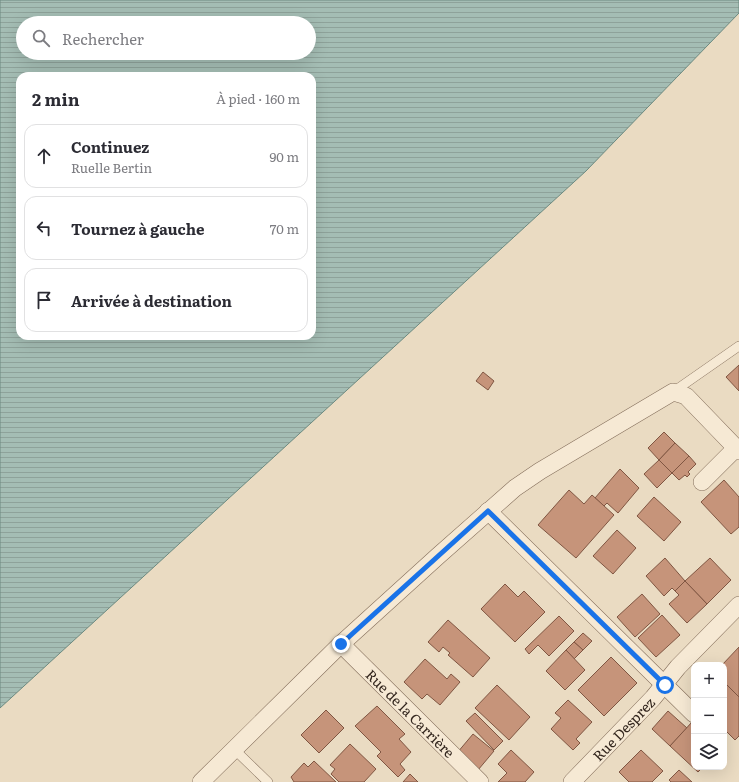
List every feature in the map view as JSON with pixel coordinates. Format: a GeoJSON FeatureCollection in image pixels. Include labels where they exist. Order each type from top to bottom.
{"type":"FeatureCollection","features":[{"type":"Feature","properties":{"kind":"street"},"geometry":{"type":"LineString","coordinates":[[201,782],[341,644],[515,488],[540,471],[681,391],[736,444],[702,482]]}},
{"type":"Feature","properties":{"kind":"street"},"geometry":{"type":"LineString","coordinates":[[488,511],[691,711]]}},
{"type":"Feature","properties":{"kind":"street","name":"Rue Desprez"},"geometry":{"type":"LineString","coordinates":[[572,782],[665,685],[678,668],[739,604]]}},
{"type":"Feature","properties":{"kind":"street","name":"Rue de la Carrière"},"geometry":{"type":"LineString","coordinates":[[341,644],[480,782]]}},
{"type":"Feature","properties":{"kind":"lane"},"geometry":{"type":"LineString","coordinates":[[681,391],[739,346]]}},
{"type":"Feature","properties":{"kind":"lane"},"geometry":{"type":"LineString","coordinates":[[235,750],[268,782]]}},
{"type":"Feature","properties":{"kind":"water"},"geometry":{"type":"Polygon","coordinates":[[[0,0],[739,0],[739,13],[586,171],[0,708],[0,0]]]}},
{"type":"Feature","properties":{"kind":"building"},"geometry":{"type":"Polygon","coordinates":[[[739,365],[739,391],[726,377],[739,365]]]}},
{"type":"Feature","properties":{"kind":"building"},"geometry":{"type":"Polygon","coordinates":[[[483,372],[494,381],[488,390],[476,381],[483,372]]]}},
{"type":"Feature","properties":{"kind":"building"},"geometry":{"type":"Polygon","coordinates":[[[664,432],[675,443],[659,460],[648,448],[664,432]]]}},
{"type":"Feature","properties":{"kind":"building"},"geometry":{"type":"Polygon","coordinates":[[[675,443],[689,456],[672,473],[659,460],[675,443]]]}},
{"type":"Feature","properties":{"kind":"building"},"geometry":{"type":"Polygon","coordinates":[[[689,456],[696,464],[688,472],[690,474],[687,477],[685,475],[679,480],[672,473],[689,456]]]}},
{"type":"Feature","properties":{"kind":"building"},"geometry":{"type":"Polygon","coordinates":[[[659,460],[672,473],[657,488],[644,474],[659,460]]]}},
{"type":"Feature","properties":{"kind":"building"},"geometry":{"type":"Polygon","coordinates":[[[620,469],[639,488],[618,513],[607,503],[604,506],[595,498],[620,469]]]}},
{"type":"Feature","properties":{"kind":"building"},"geometry":{"type":"Polygon","coordinates":[[[724,480],[739,497],[739,527],[731,534],[701,502],[724,480]]]}},
{"type":"Feature","properties":{"kind":"building"},"geometry":{"type":"Polygon","coordinates":[[[569,490],[584,504],[592,495],[614,515],[576,558],[538,525],[569,490]]]}},
{"type":"Feature","properties":{"kind":"building"},"geometry":{"type":"Polygon","coordinates":[[[654,497],[681,522],[664,541],[637,516],[654,497]]]}},
{"type":"Feature","properties":{"kind":"building"},"geometry":{"type":"Polygon","coordinates":[[[617,530],[636,548],[613,574],[593,556],[617,530]]]}},
{"type":"Feature","properties":{"kind":"building"},"geometry":{"type":"Polygon","coordinates":[[[665,558],[685,581],[675,591],[672,588],[664,596],[646,576],[665,558]]]}},
{"type":"Feature","properties":{"kind":"building"},"geometry":{"type":"Polygon","coordinates":[[[710,558],[731,580],[707,604],[685,581],[710,558]]]}},
{"type":"Feature","properties":{"kind":"building"},"geometry":{"type":"Polygon","coordinates":[[[685,581],[707,604],[687,623],[669,604],[679,595],[675,591],[685,581]]]}},
{"type":"Feature","properties":{"kind":"building"},"geometry":{"type":"Polygon","coordinates":[[[505,584],[518,597],[524,591],[545,612],[515,642],[481,609],[505,584]]]}},
{"type":"Feature","properties":{"kind":"building"},"geometry":{"type":"Polygon","coordinates":[[[642,594],[660,614],[635,637],[617,617],[642,594]]]}},
{"type":"Feature","properties":{"kind":"building"},"geometry":{"type":"Polygon","coordinates":[[[662,615],[680,635],[656,657],[638,638],[662,615]]]}},
{"type":"Feature","properties":{"kind":"building"},"geometry":{"type":"Polygon","coordinates":[[[559,616],[574,631],[549,656],[538,645],[529,654],[525,649],[559,616]]]}},
{"type":"Feature","properties":{"kind":"building"},"geometry":{"type":"Polygon","coordinates":[[[448,620],[490,658],[473,677],[448,655],[450,653],[443,647],[439,652],[428,642],[448,620]]]}},
{"type":"Feature","properties":{"kind":"building"},"geometry":{"type":"Polygon","coordinates":[[[583,633],[592,641],[583,650],[574,642],[583,633]]]}},
{"type":"Feature","properties":{"kind":"building"},"geometry":{"type":"Polygon","coordinates":[[[574,642],[583,650],[574,659],[566,650],[574,642]]]}},
{"type":"Feature","properties":{"kind":"building"},"geometry":{"type":"Polygon","coordinates":[[[739,647],[739,697],[727,685],[727,662],[725,662],[739,647]]]}},
{"type":"Feature","properties":{"kind":"building"},"geometry":{"type":"Polygon","coordinates":[[[566,650],[585,670],[565,690],[546,671],[566,650]]]}},
{"type":"Feature","properties":{"kind":"building"},"geometry":{"type":"Polygon","coordinates":[[[611,657],[637,683],[604,716],[578,690],[611,657]]]}},
{"type":"Feature","properties":{"kind":"building"},"geometry":{"type":"Polygon","coordinates":[[[425,659],[447,679],[451,674],[460,682],[440,705],[427,694],[422,699],[404,682],[425,659]]]}},
{"type":"Feature","properties":{"kind":"building"},"geometry":{"type":"Polygon","coordinates":[[[497,685],[530,717],[509,740],[475,708],[497,685]]]}},
{"type":"Feature","properties":{"kind":"building"},"geometry":{"type":"Polygon","coordinates":[[[727,685],[739,697],[739,736],[735,740],[727,732],[727,685]]]}},
{"type":"Feature","properties":{"kind":"building"},"geometry":{"type":"Polygon","coordinates":[[[568,700],[592,722],[576,739],[580,743],[573,750],[551,729],[561,718],[555,713],[568,700]]]}},
{"type":"Feature","properties":{"kind":"building"},"geometry":{"type":"Polygon","coordinates":[[[377,706],[405,734],[399,739],[411,752],[400,764],[405,770],[398,777],[377,756],[381,752],[355,726],[377,706]]]}},
{"type":"Feature","properties":{"kind":"building"},"geometry":{"type":"Polygon","coordinates":[[[326,710],[344,728],[319,753],[301,735],[326,710]]]}},
{"type":"Feature","properties":{"kind":"building"},"geometry":{"type":"Polygon","coordinates":[[[668,711],[687,728],[670,746],[652,729],[668,711]]]}},
{"type":"Feature","properties":{"kind":"building"},"geometry":{"type":"Polygon","coordinates":[[[475,713],[503,741],[494,750],[466,721],[475,713]]]}},
{"type":"Feature","properties":{"kind":"building"},"geometry":{"type":"Polygon","coordinates":[[[691,723],[691,766],[670,746],[691,723]]]}},
{"type":"Feature","properties":{"kind":"building"},"geometry":{"type":"Polygon","coordinates":[[[473,734],[494,751],[478,770],[457,753],[473,734]]]}},
{"type":"Feature","properties":{"kind":"building"},"geometry":{"type":"Polygon","coordinates":[[[350,744],[376,769],[364,782],[339,782],[331,774],[335,769],[330,765],[350,744]]]}},
{"type":"Feature","properties":{"kind":"building"},"geometry":{"type":"Polygon","coordinates":[[[511,750],[534,772],[525,782],[498,782],[507,773],[498,764],[511,750]]]}},
{"type":"Feature","properties":{"kind":"building"},"geometry":{"type":"Polygon","coordinates":[[[641,750],[663,771],[652,782],[629,782],[619,772],[641,750]]]}},
{"type":"Feature","properties":{"kind":"building"},"geometry":{"type":"Polygon","coordinates":[[[314,761],[336,782],[294,782],[291,777],[304,763],[308,767],[314,761]]]}},
{"type":"Feature","properties":{"kind":"building"},"geometry":{"type":"Polygon","coordinates":[[[679,770],[692,782],[671,782],[669,780],[679,770]]]}},
{"type":"Feature","properties":{"kind":"building"},"geometry":{"type":"Polygon","coordinates":[[[410,774],[418,782],[403,782],[410,774]]]}},
{"type":"Feature","properties":{"kind":"route"},"geometry":{"type":"LineString","coordinates":[[341,644],[488,511],[665,685]]}}]}
